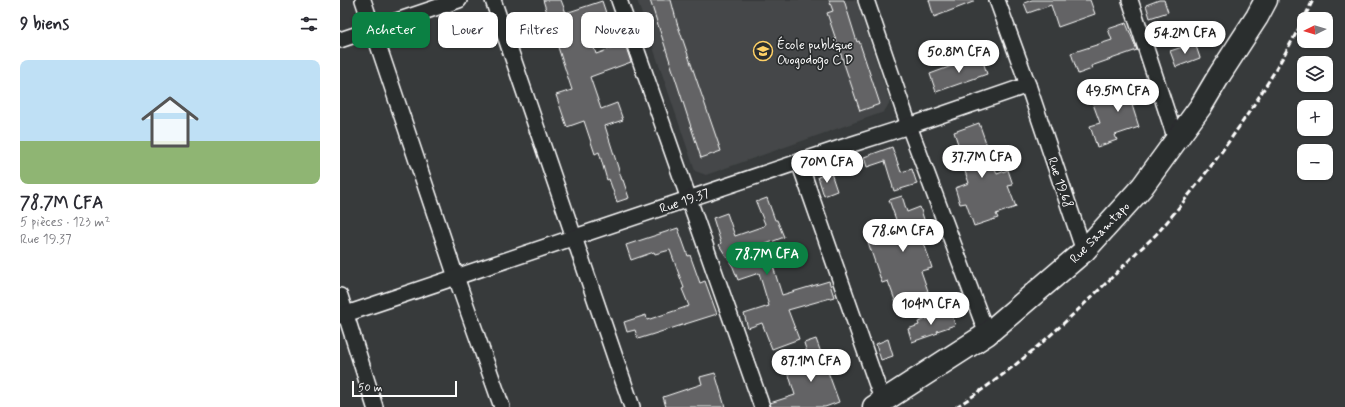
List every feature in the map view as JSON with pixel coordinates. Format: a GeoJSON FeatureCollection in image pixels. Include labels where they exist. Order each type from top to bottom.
{"type":"FeatureCollection","features":[{"type":"Feature","properties":{"kind":"main road","name":"Rue Saamtapo"},"geometry":{"type":"LineString","coordinates":[[878,404],[987,334],[1084,251],[1142,187],[1201,106],[1258,6]]}},
{"type":"Feature","properties":{"kind":"street"},"geometry":{"type":"LineString","coordinates":[[363,0],[367,12]]}},
{"type":"Feature","properties":{"kind":"street"},"geometry":{"type":"LineString","coordinates":[[423,12],[459,0]]}},
{"type":"Feature","properties":{"kind":"street"},"geometry":{"type":"LineString","coordinates":[[492,0],[632,407]]}},
{"type":"Feature","properties":{"kind":"street"},"geometry":{"type":"LineString","coordinates":[[619,0],[762,407]]}},
{"type":"Feature","properties":{"kind":"street"},"geometry":{"type":"LineString","coordinates":[[866,0],[909,126],[987,334]]}},
{"type":"Feature","properties":{"kind":"street","name":"Rue 19.68"},"geometry":{"type":"LineString","coordinates":[[997,0],[1028,85],[1084,251]]}},
{"type":"Feature","properties":{"kind":"street"},"geometry":{"type":"LineString","coordinates":[[1130,0],[1176,140]]}},
{"type":"Feature","properties":{"kind":"street"},"geometry":{"type":"LineString","coordinates":[[340,40],[352,36]]}},
{"type":"Feature","properties":{"kind":"street"},"geometry":{"type":"LineString","coordinates":[[379,48],[456,277],[502,407]]}},
{"type":"Feature","properties":{"kind":"street","name":"Rue 19.37"},"geometry":{"type":"LineString","coordinates":[[343,315],[1028,85]]}},
{"type":"Feature","properties":{"kind":"street"},"geometry":{"type":"LineString","coordinates":[[799,162],[878,404]]}},
{"type":"Feature","properties":{"kind":"street"},"geometry":{"type":"LineString","coordinates":[[340,296],[343,315],[375,407]]}},
{"type":"Feature","properties":{"kind":"shaded area","name":"École publique Ouogodogo C D"},"geometry":{"type":"Polygon","coordinates":[[[637,0],[856,0],[890,102],[884,112],[706,175],[695,171],[653,48],[654,12],[641,12],[637,0]]]}},
{"type":"Feature","properties":{"kind":"building"},"geometry":{"type":"Polygon","coordinates":[[[543,0],[561,0],[566,12],[547,12],[543,0]]]}},
{"type":"Feature","properties":{"kind":"building"},"geometry":{"type":"Polygon","coordinates":[[[650,0],[671,0],[677,23],[721,151],[701,158],[650,0]]]}},
{"type":"Feature","properties":{"kind":"building"},"geometry":{"type":"Polygon","coordinates":[[[829,0],[844,0],[857,42],[859,41],[880,104],[860,111],[827,13],[833,11],[829,0]]]}},
{"type":"Feature","properties":{"kind":"building"},"geometry":{"type":"Polygon","coordinates":[[[929,0],[973,0],[973,2],[934,17],[929,0]]]}},
{"type":"Feature","properties":{"kind":"building"},"geometry":{"type":"Polygon","coordinates":[[[1032,0],[1090,0],[1095,14],[1058,27],[1051,5],[1028,13],[1024,3],[1032,0]]]}},
{"type":"Feature","properties":{"kind":"building"},"geometry":{"type":"Polygon","coordinates":[[[1159,0],[1164,0],[1168,12],[1150,18],[1146,5],[1159,0]]]}},
{"type":"Feature","properties":{"kind":"building"},"geometry":{"type":"Polygon","coordinates":[[[602,1],[606,12],[581,12],[581,48],[594,48],[596,54],[613,48],[626,48],[631,62],[590,77],[601,109],[617,103],[623,120],[605,126],[629,198],[617,202],[609,179],[607,180],[599,152],[595,154],[584,121],[567,127],[556,95],[572,90],[558,48],[573,48],[573,12],[569,12],[602,1]]]}},
{"type":"Feature","properties":{"kind":"building"},"geometry":{"type":"Polygon","coordinates":[[[1126,23],[1137,50],[1091,66],[1092,69],[1078,74],[1071,53],[1112,40],[1108,29],[1126,23]]]}},
{"type":"Feature","properties":{"kind":"building"},"geometry":{"type":"Polygon","coordinates":[[[1195,43],[1200,58],[1176,67],[1170,51],[1195,43]]]}},
{"type":"Feature","properties":{"kind":"building"},"geometry":{"type":"Polygon","coordinates":[[[981,55],[987,74],[936,92],[930,74],[981,55]]]}},
{"type":"Feature","properties":{"kind":"building"},"geometry":{"type":"Polygon","coordinates":[[[1145,81],[1151,99],[1132,105],[1139,127],[1115,135],[1117,140],[1097,147],[1090,126],[1100,123],[1092,101],[1093,99],[1145,81]]]}},
{"type":"Feature","properties":{"kind":"building"},"geometry":{"type":"Polygon","coordinates":[[[979,123],[997,174],[1008,170],[1013,185],[1008,186],[1016,207],[996,214],[998,218],[974,226],[966,203],[960,204],[955,188],[969,183],[960,157],[962,156],[954,132],[979,123]]]}},
{"type":"Feature","properties":{"kind":"building"},"geometry":{"type":"Polygon","coordinates":[[[892,147],[901,172],[912,169],[917,184],[894,191],[885,161],[867,167],[864,157],[892,147]]]}},
{"type":"Feature","properties":{"kind":"building"},"geometry":{"type":"Polygon","coordinates":[[[831,173],[837,191],[824,196],[818,177],[831,173]]]}},
{"type":"Feature","properties":{"kind":"building"},"geometry":{"type":"Polygon","coordinates":[[[902,196],[907,212],[920,207],[931,241],[924,243],[932,268],[921,271],[928,291],[896,303],[888,281],[882,283],[867,239],[899,228],[889,200],[902,196]]]}},
{"type":"Feature","properties":{"kind":"building"},"geometry":{"type":"Polygon","coordinates":[[[767,198],[775,220],[777,220],[784,237],[766,244],[782,295],[829,281],[834,297],[788,310],[799,339],[772,349],[762,323],[748,328],[744,314],[769,306],[759,273],[738,280],[733,267],[719,245],[721,243],[713,218],[727,213],[735,236],[764,226],[765,224],[756,202],[767,198]]]}},
{"type":"Feature","properties":{"kind":"building"},"geometry":{"type":"Polygon","coordinates":[[[678,228],[700,283],[705,281],[717,314],[638,339],[635,330],[627,332],[624,322],[646,315],[647,320],[689,306],[670,250],[655,254],[654,252],[631,260],[626,245],[678,228]]]}},
{"type":"Feature","properties":{"kind":"building"},"geometry":{"type":"Polygon","coordinates":[[[951,311],[955,325],[912,342],[908,329],[919,325],[918,322],[951,311]]]}},
{"type":"Feature","properties":{"kind":"building"},"geometry":{"type":"Polygon","coordinates":[[[816,339],[839,402],[825,407],[771,407],[770,403],[795,395],[788,372],[811,365],[804,343],[816,339]]]}},
{"type":"Feature","properties":{"kind":"building"},"geometry":{"type":"Polygon","coordinates":[[[888,339],[893,356],[881,360],[876,344],[888,339]]]}},
{"type":"Feature","properties":{"kind":"building"},"geometry":{"type":"Polygon","coordinates":[[[715,373],[725,407],[666,407],[663,397],[702,384],[700,377],[715,373]]]}},
{"type":"Feature","properties":{"kind":"railway"},"geometry":{"type":"LineString","coordinates":[[956,407],[989,385],[1036,348],[1161,229],[1204,175],[1244,119],[1281,61],[1313,0]]}},
{"type":"Feature","properties":{"kind":"place","name":"École publique Ouogodogo C D"},"geometry":{"type":"Point","coordinates":[763,51]}}]}
